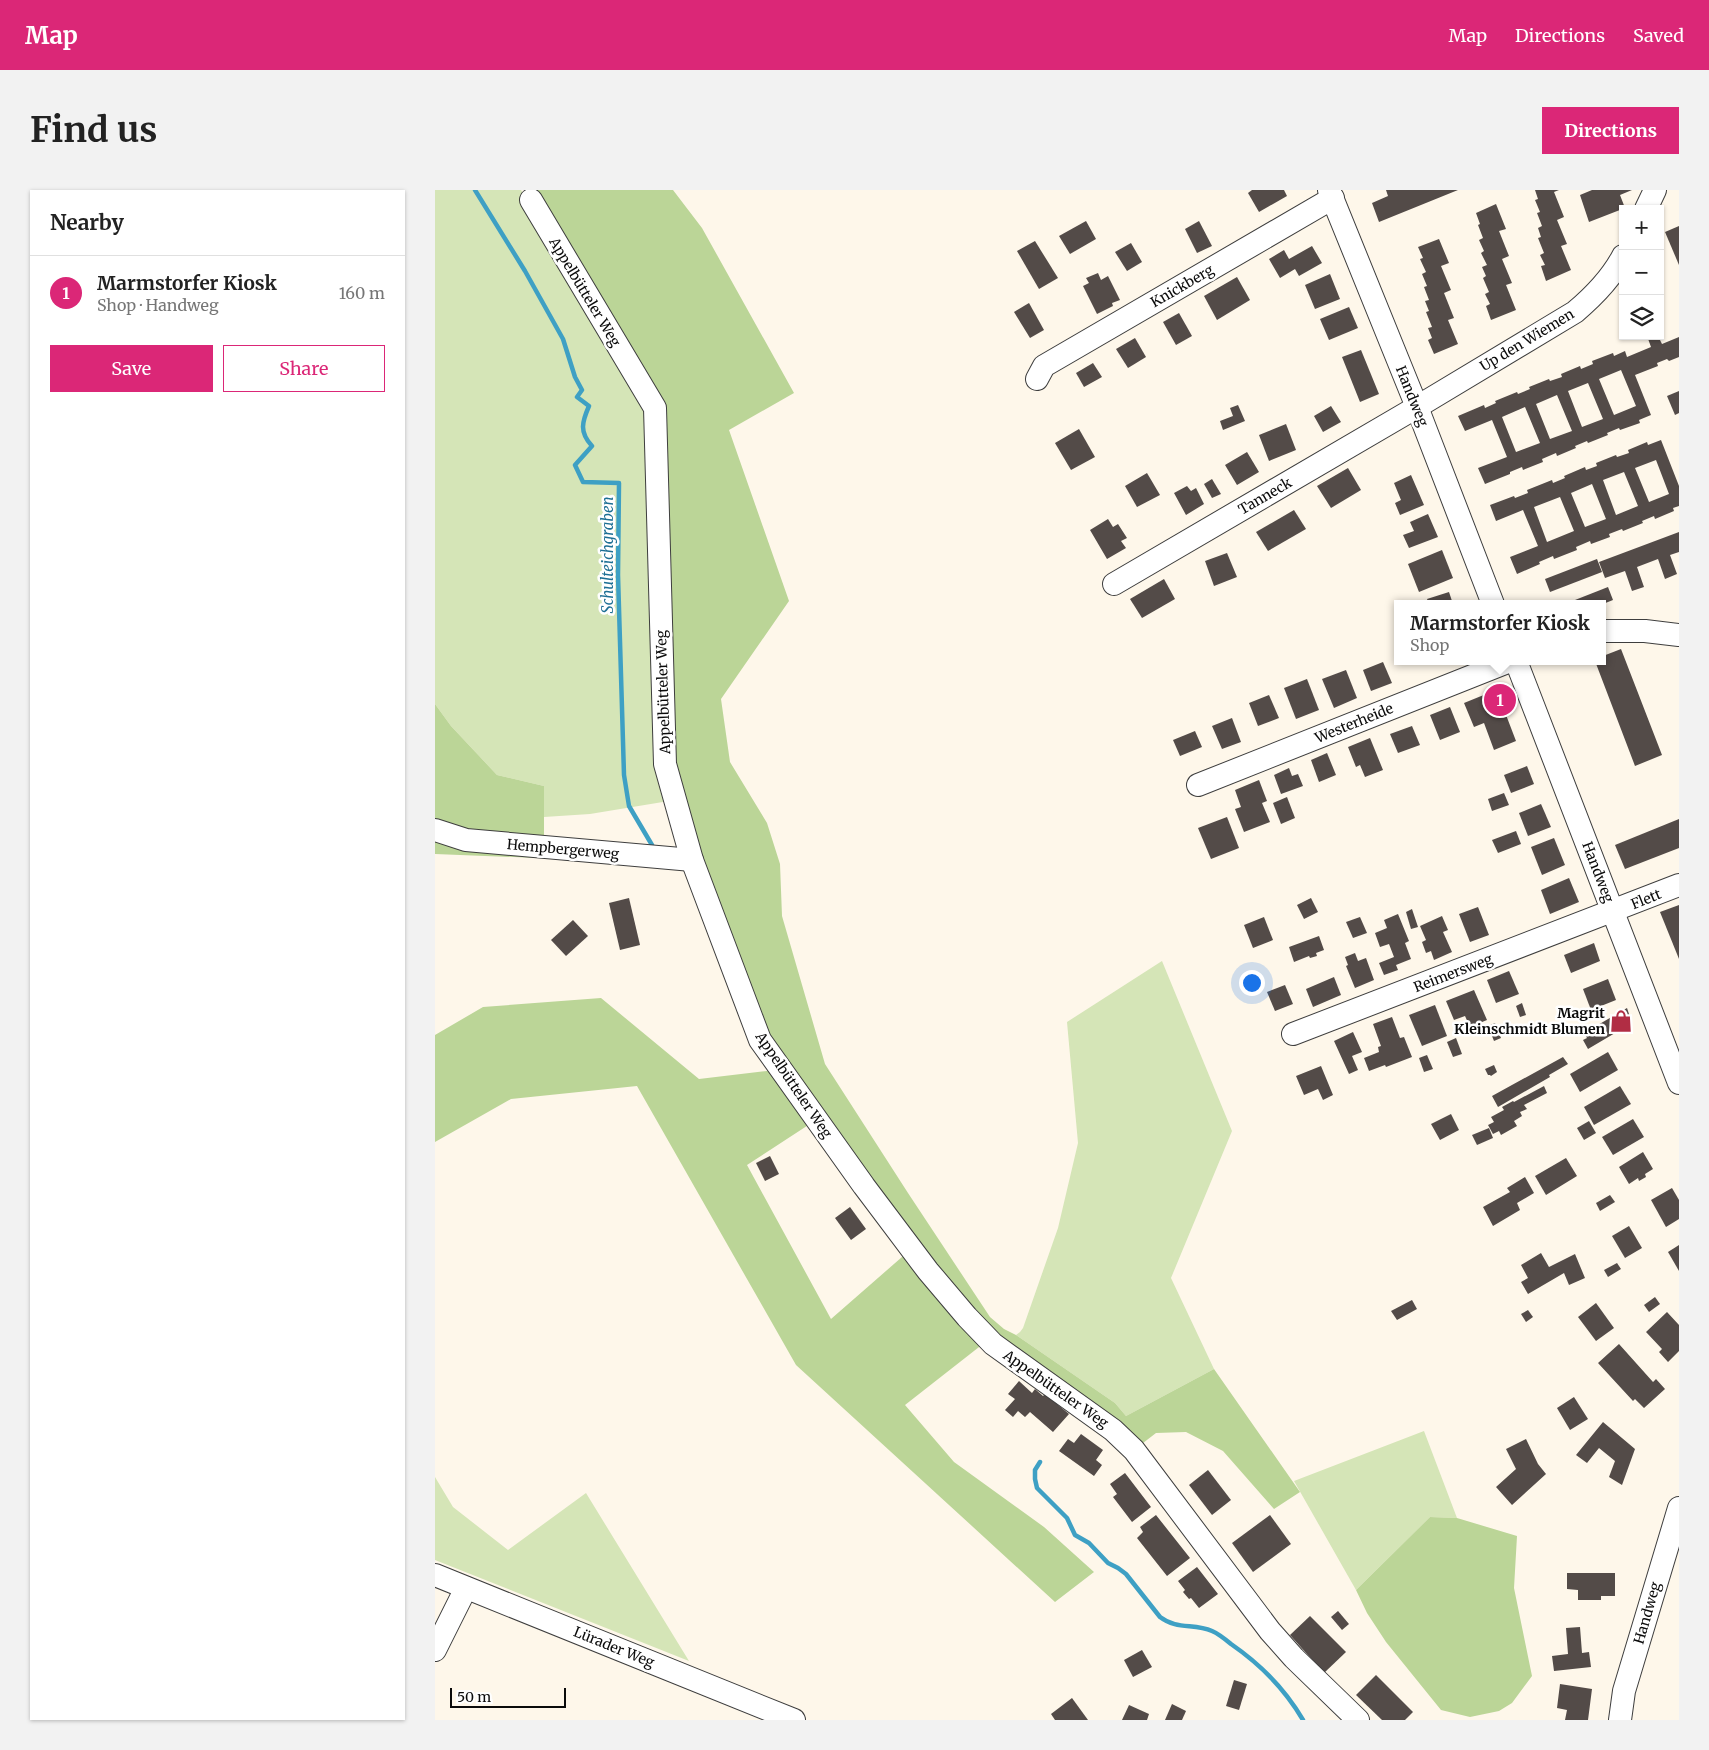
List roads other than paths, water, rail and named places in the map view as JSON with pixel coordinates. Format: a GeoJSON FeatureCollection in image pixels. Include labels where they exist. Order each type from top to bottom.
{"type":"FeatureCollection","features":[{"type":"Feature","properties":{"kind":"street"},"geometry":{"type":"LineString","coordinates":[[1648,205],[1655,190]]}},
{"type":"Feature","properties":{"kind":"street","name":"Knickberg"},"geometry":{"type":"LineString","coordinates":[[1037,379],[1045,366],[1331,194]]}},
{"type":"Feature","properties":{"kind":"street","name":"Handweg"},"geometry":{"type":"LineString","coordinates":[[1331,194],[1417,407],[1491,600]]}},
{"type":"Feature","properties":{"kind":"street","name":"Appelbütteler Weg"},"geometry":{"type":"LineString","coordinates":[[531,200],[655,408],[665,764],[692,860],[760,1040],[864,1186],[928,1271],[993,1344],[1113,1430],[1134,1450],[1270,1631],[1294,1658],[1358,1720]]}},
{"type":"Feature","properties":{"kind":"street","name":"Up den Wiemen"},"geometry":{"type":"LineString","coordinates":[[1417,407],[1575,312],[1597,293],[1619,264]]}},
{"type":"Feature","properties":{"kind":"street","name":"Tanneck"},"geometry":{"type":"LineString","coordinates":[[1114,584],[1417,407]]}},
{"type":"Feature","properties":{"kind":"street"},"geometry":{"type":"LineString","coordinates":[[1606,632],[1645,631],[1679,635]]}},
{"type":"Feature","properties":{"kind":"street","name":"Westerheide"},"geometry":{"type":"LineString","coordinates":[[1198,785],[1501,665]]}},
{"type":"Feature","properties":{"kind":"street","name":"Handweg"},"geometry":{"type":"LineString","coordinates":[[1518,665],[1679,1083]]}},
{"type":"Feature","properties":{"kind":"street","name":"Hempbergerweg"},"geometry":{"type":"LineString","coordinates":[[435,830],[466,840],[692,860]]}},
{"type":"Feature","properties":{"kind":"street","name":"Flett"},"geometry":{"type":"LineString","coordinates":[[1614,912],[1679,885]]}},
{"type":"Feature","properties":{"kind":"street","name":"Reimersweg"},"geometry":{"type":"LineString","coordinates":[[1293,1034],[1614,912]]}},
{"type":"Feature","properties":{"kind":"street","name":"Handweg"},"geometry":{"type":"LineString","coordinates":[[1620,1720],[1624,1691],[1679,1508]]}},
{"type":"Feature","properties":{"kind":"street","name":"Lürader Weg"},"geometry":{"type":"LineString","coordinates":[[435,1575],[794,1720]]}},
{"type":"Feature","properties":{"kind":"street"},"geometry":{"type":"LineString","coordinates":[[435,1650],[466,1588]]}},
{"type":"Feature","properties":{"kind":"waterway","name":"Schulteichgraben"},"geometry":{"type":"LineString","coordinates":[[475,190],[525,271],[563,339],[575,377],[582,390],[577,397],[589,406],[583,431],[592,446],[575,465],[583,482],[619,483],[618,575],[624,775],[629,806],[652,845]]}},
{"type":"Feature","properties":{"kind":"waterway","name":"Schulteichgraben"},"geometry":{"type":"LineString","coordinates":[[1040,1462],[1035,1470],[1037,1488],[1067,1518],[1075,1535],[1089,1543],[1108,1563],[1126,1574],[1160,1617],[1173,1624],[1199,1627],[1212,1631],[1252,1660],[1280,1688],[1303,1720]]}},
{"type":"Feature","properties":{"kind":"place","name":"Marmstorfer Kiosk"},"geometry":{"type":"Point","coordinates":[1500,700]}},
{"type":"Feature","properties":{"kind":"place","name":"Magrit Kleinschmidt Blumen"},"geometry":{"type":"Point","coordinates":[1621,1021]}}]}
